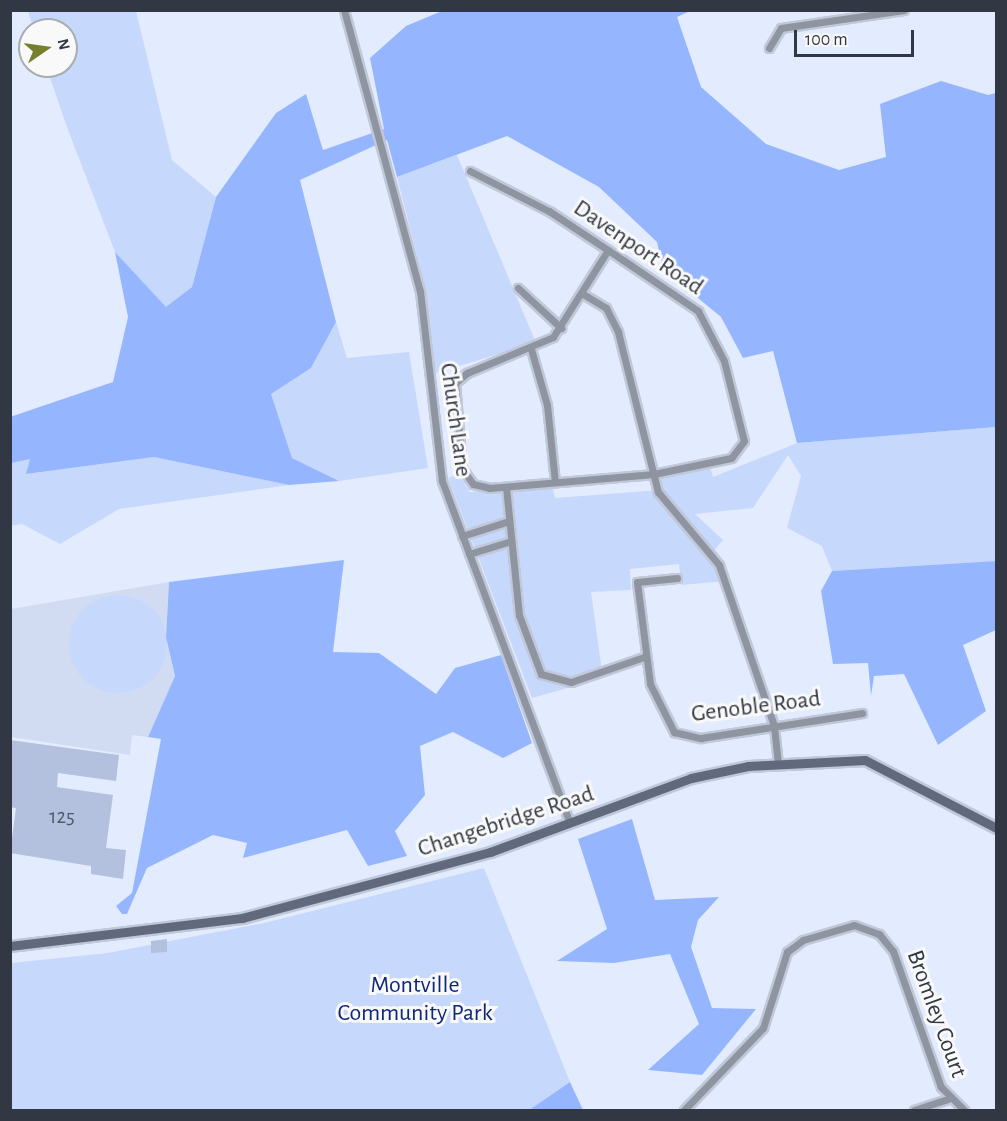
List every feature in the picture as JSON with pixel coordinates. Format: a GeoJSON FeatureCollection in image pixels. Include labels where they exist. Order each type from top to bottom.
{"type":"FeatureCollection","features":[{"type":"Feature","properties":{"kind":"main road","name":"Changebridge Road"},"geometry":{"type":"LineString","coordinates":[[10,946],[242,918],[479,856],[691,778],[778,762],[843,758],[875,763],[996,828]]}},
{"type":"Feature","properties":{"kind":"street","name":"Church Lane"},"geometry":{"type":"LineString","coordinates":[[344,10],[414,265],[436,457],[462,536],[570,823]]}},
{"type":"Feature","properties":{"kind":"street"},"geometry":{"type":"LineString","coordinates":[[770,48],[782,28],[871,13],[904,10]]}},
{"type":"Feature","properties":{"kind":"street","name":"Davenport Road"},"geometry":{"type":"LineString","coordinates":[[470,171],[549,211],[705,319],[724,361],[742,427],[742,446],[731,458],[654,474],[506,487],[473,484],[462,468],[455,383],[467,373],[531,349]]}},
{"type":"Feature","properties":{"kind":"street"},"geometry":{"type":"LineString","coordinates":[[555,482],[547,405],[531,349],[561,328],[608,250]]}},
{"type":"Feature","properties":{"kind":"street"},"geometry":{"type":"LineString","coordinates":[[518,288],[561,328]]}},
{"type":"Feature","properties":{"kind":"street"},"geometry":{"type":"LineString","coordinates":[[583,294],[606,308],[618,332],[654,474],[664,502],[715,555],[774,726],[778,762]]}},
{"type":"Feature","properties":{"kind":"street"},"geometry":{"type":"LineString","coordinates":[[506,487],[519,615],[535,664],[545,677],[572,682],[644,657]]}},
{"type":"Feature","properties":{"kind":"street"},"geometry":{"type":"LineString","coordinates":[[462,536],[509,520]]}},
{"type":"Feature","properties":{"kind":"street"},"geometry":{"type":"LineString","coordinates":[[469,554],[511,541]]}},
{"type":"Feature","properties":{"kind":"street","name":"Genoble Road"},"geometry":{"type":"LineString","coordinates":[[677,578],[637,582],[644,657],[664,720],[679,735],[700,738],[862,713]]}},
{"type":"Feature","properties":{"kind":"street","name":"Bromley Court"},"geometry":{"type":"LineString","coordinates":[[684,1110],[763,1028],[787,952],[803,940],[854,925],[879,934],[893,951],[948,1099],[964,1110]]}},
{"type":"Feature","properties":{"kind":"street"},"geometry":{"type":"LineString","coordinates":[[914,1110],[948,1099]]}},
{"type":"Feature","properties":{"kind":"shaded area"},"geometry":{"type":"Polygon","coordinates":[[[442,11],[690,11],[677,17],[701,87],[766,144],[839,170],[886,157],[880,104],[941,81],[988,95],[996,93],[996,427],[797,443],[773,351],[743,358],[721,317],[663,269],[657,242],[599,187],[507,136],[397,177],[387,140],[300,180],[336,322],[311,368],[271,394],[292,458],[339,481],[289,485],[154,457],[26,474],[30,459],[11,463],[10,417],[113,382],[128,317],[115,252],[166,307],[192,287],[216,197],[276,113],[306,94],[323,150],[384,129],[370,58],[406,26],[442,11]]]}},
{"type":"Feature","properties":{"kind":"shaded area"},"geometry":{"type":"Polygon","coordinates":[[[344,560],[333,652],[379,653],[436,694],[455,668],[501,655],[532,743],[503,758],[453,732],[420,746],[425,795],[395,831],[407,856],[368,866],[347,830],[243,858],[247,843],[213,835],[147,868],[127,914],[122,914],[116,906],[132,893],[161,739],[148,737],[175,676],[166,637],[169,582],[344,560]]]}},
{"type":"Feature","properties":{"kind":"shaded area"},"geometry":{"type":"Polygon","coordinates":[[[996,561],[996,630],[963,645],[986,711],[938,745],[904,674],[874,676],[871,696],[868,663],[833,664],[821,591],[832,571],[996,561]]]}},
{"type":"Feature","properties":{"kind":"shaded area"},"geometry":{"type":"Polygon","coordinates":[[[169,582],[166,637],[175,676],[148,737],[132,735],[130,755],[11,737],[11,609],[169,582]]]}},
{"type":"Feature","properties":{"kind":"shaded area"},"geometry":{"type":"Polygon","coordinates":[[[632,819],[655,900],[719,897],[698,920],[691,947],[712,1008],[756,1009],[702,1075],[648,1070],[699,1024],[670,954],[614,963],[557,961],[607,929],[578,839],[632,819]]]}},
{"type":"Feature","properties":{"kind":"shaded area"},"geometry":{"type":"Polygon","coordinates":[[[570,1082],[583,1110],[529,1110],[570,1082]]]}},
{"type":"Feature","properties":{"kind":"green space"},"geometry":{"type":"Polygon","coordinates":[[[28,11],[136,11],[172,160],[216,197],[192,287],[166,308],[115,252],[50,78],[78,78],[78,18],[30,18],[28,11]]]}},
{"type":"Feature","properties":{"kind":"green space"},"geometry":{"type":"Polygon","coordinates":[[[457,155],[536,343],[435,373],[423,280],[397,177],[457,155]]]}},
{"type":"Feature","properties":{"kind":"green space"},"geometry":{"type":"Polygon","coordinates":[[[336,322],[347,358],[409,352],[428,468],[339,481],[292,458],[270,393],[311,368],[336,322]]]}},
{"type":"Feature","properties":{"kind":"green space"},"geometry":{"type":"Polygon","coordinates":[[[996,427],[996,561],[832,571],[822,546],[787,528],[801,476],[788,455],[753,508],[695,514],[723,540],[713,552],[726,581],[681,585],[679,564],[630,569],[631,590],[591,592],[603,678],[532,698],[448,478],[458,474],[470,492],[552,485],[555,498],[660,490],[658,473],[710,466],[713,477],[797,443],[996,427]]]}},
{"type":"Feature","properties":{"kind":"green space"},"geometry":{"type":"Polygon","coordinates":[[[154,457],[289,485],[119,509],[60,544],[22,524],[11,526],[10,463],[30,458],[27,474],[154,457]]]}},
{"type":"Feature","properties":{"kind":"green space"},"geometry":{"type":"Polygon","coordinates":[[[118,595],[137,599],[153,609],[163,625],[167,644],[163,663],[153,679],[137,689],[118,693],[99,689],[83,679],[73,663],[69,644],[73,625],[83,609],[99,599],[118,595]]]}},
{"type":"Feature","properties":{"kind":"green space","name":"Montville Community Park"},"geometry":{"type":"Polygon","coordinates":[[[484,868],[570,1082],[529,1110],[11,1110],[11,963],[108,953],[264,923],[484,868]]]}},
{"type":"Feature","properties":{"kind":"building"},"geometry":{"type":"Polygon","coordinates":[[[10,740],[119,755],[116,781],[58,773],[57,787],[113,795],[106,848],[126,850],[123,879],[91,874],[91,866],[10,853],[16,808],[10,807],[10,740]]]}},
{"type":"Feature","properties":{"kind":"building"},"geometry":{"type":"Polygon","coordinates":[[[167,939],[167,952],[151,953],[151,941],[167,939]]]}}]}
